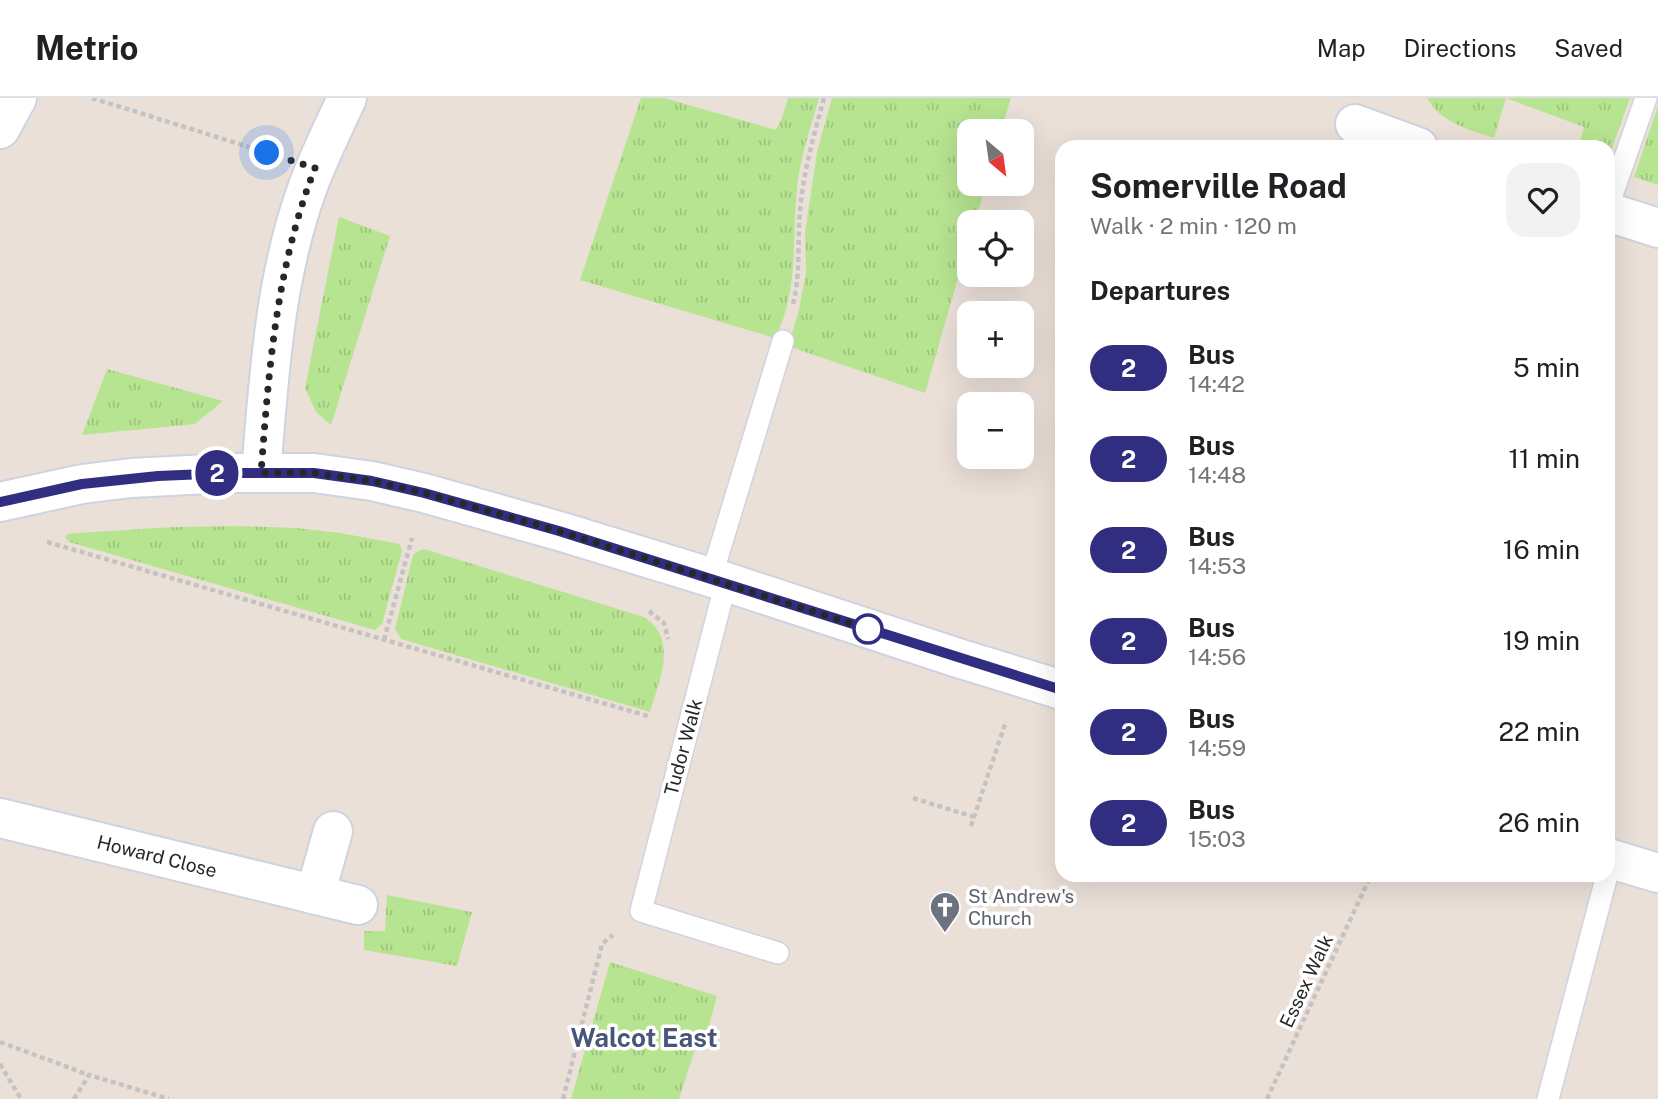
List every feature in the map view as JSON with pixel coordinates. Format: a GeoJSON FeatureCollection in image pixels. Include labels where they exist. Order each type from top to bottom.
{"type":"FeatureCollection","features":[{"type":"Feature","properties":{"kind":"street"},"geometry":{"type":"LineString","coordinates":[[0,129],[17,98]]}},
{"type":"Feature","properties":{"kind":"street"},"geometry":{"type":"LineString","coordinates":[[261,473],[270,358],[287,258],[315,168],[347,98]]}},
{"type":"Feature","properties":{"kind":"street"},"geometry":{"type":"LineString","coordinates":[[1355,123],[1400,140]]}},
{"type":"Feature","properties":{"kind":"street"},"geometry":{"type":"LineString","coordinates":[[1615,214],[1658,228]]}},
{"type":"Feature","properties":{"kind":"street"},"geometry":{"type":"LineString","coordinates":[[0,502],[82,484],[131,478],[229,473],[314,473],[372,481],[559,531],[1055,688]]}},
{"type":"Feature","properties":{"kind":"street","name":"Howard Close"},"geometry":{"type":"LineString","coordinates":[[0,818],[358,905]]}},
{"type":"Feature","properties":{"kind":"street"},"geometry":{"type":"LineString","coordinates":[[315,895],[333,831]]}},
{"type":"Feature","properties":{"kind":"street"},"geometry":{"type":"LineString","coordinates":[[1615,866],[1658,873]]}},
{"type":"Feature","properties":{"kind":"lane"},"geometry":{"type":"LineString","coordinates":[[1615,186],[1646,98]]}},
{"type":"Feature","properties":{"kind":"lane","name":"Tudor Walk"},"geometry":{"type":"LineString","coordinates":[[641,911],[688,728],[718,580],[783,341]]}},
{"type":"Feature","properties":{"kind":"lane"},"geometry":{"type":"LineString","coordinates":[[1548,1099],[1605,882]]}},
{"type":"Feature","properties":{"kind":"lane"},"geometry":{"type":"LineString","coordinates":[[641,911],[778,953]]}},
{"type":"Feature","properties":{"kind":"path"},"geometry":{"type":"LineString","coordinates":[[92,98],[315,168]]}},
{"type":"Feature","properties":{"kind":"path"},"geometry":{"type":"LineString","coordinates":[[783,341],[797,286],[802,188],[824,98]]}},
{"type":"Feature","properties":{"kind":"path"},"geometry":{"type":"LineString","coordinates":[[384,640],[424,493]]}},
{"type":"Feature","properties":{"kind":"path"},"geometry":{"type":"LineString","coordinates":[[44,541],[688,728]]}},
{"type":"Feature","properties":{"kind":"path"},"geometry":{"type":"LineString","coordinates":[[640,605],[664,623],[670,649]]}},
{"type":"Feature","properties":{"kind":"path"},"geometry":{"type":"LineString","coordinates":[[971,826],[1020,677]]}},
{"type":"Feature","properties":{"kind":"path"},"geometry":{"type":"LineString","coordinates":[[914,798],[974,817]]}},
{"type":"Feature","properties":{"kind":"path","name":"Essex Walk"},"geometry":{"type":"LineString","coordinates":[[1267,1099],[1368,882]]}},
{"type":"Feature","properties":{"kind":"path"},"geometry":{"type":"LineString","coordinates":[[564,1099],[602,944],[641,911]]}},
{"type":"Feature","properties":{"kind":"path"},"geometry":{"type":"LineString","coordinates":[[0,1042],[89,1076],[169,1099]]}},
{"type":"Feature","properties":{"kind":"path"},"geometry":{"type":"LineString","coordinates":[[0,1064],[21,1099]]}},
{"type":"Feature","properties":{"kind":"path"},"geometry":{"type":"LineString","coordinates":[[74,1099],[89,1076]]}},
{"type":"Feature","properties":{"kind":"green space"},"geometry":{"type":"Polygon","coordinates":[[[641,98],[664,98],[776,130],[788,98],[819,98],[798,177],[791,284],[783,320],[775,338],[580,280],[641,98]]]}},
{"type":"Feature","properties":{"kind":"green space"},"geometry":{"type":"Polygon","coordinates":[[[832,98],[1011,98],[1005,119],[957,119],[957,196],[983,196],[978,210],[957,210],[957,282],[925,393],[788,346],[799,310],[806,272],[805,233],[817,152],[832,98]]]}},
{"type":"Feature","properties":{"kind":"green space"},"geometry":{"type":"Polygon","coordinates":[[[1427,98],[1506,98],[1494,138],[1447,119],[1427,98]]]}},
{"type":"Feature","properties":{"kind":"green space"},"geometry":{"type":"Polygon","coordinates":[[[1506,98],[1630,98],[1615,140],[1580,140],[1584,127],[1506,98]]]}},
{"type":"Feature","properties":{"kind":"green space"},"geometry":{"type":"Polygon","coordinates":[[[1658,106],[1658,185],[1634,177],[1658,106]]]}},
{"type":"Feature","properties":{"kind":"green space"},"geometry":{"type":"Polygon","coordinates":[[[339,217],[390,236],[331,425],[316,412],[305,388],[339,217]]]}},
{"type":"Feature","properties":{"kind":"green space"},"geometry":{"type":"Polygon","coordinates":[[[107,369],[223,401],[195,424],[82,435],[107,369]]]}},
{"type":"Feature","properties":{"kind":"green space"},"geometry":{"type":"Polygon","coordinates":[[[237,526],[296,528],[400,544],[402,551],[382,624],[375,630],[69,542],[65,537],[77,533],[237,526]]]}},
{"type":"Feature","properties":{"kind":"green space"},"geometry":{"type":"Polygon","coordinates":[[[424,549],[644,617],[655,626],[664,649],[664,661],[650,712],[401,639],[395,629],[413,555],[424,549]]]}},
{"type":"Feature","properties":{"kind":"green space"},"geometry":{"type":"Polygon","coordinates":[[[387,895],[472,912],[457,966],[364,950],[364,931],[385,931],[387,895]]]}},
{"type":"Feature","properties":{"kind":"green space"},"geometry":{"type":"Polygon","coordinates":[[[610,962],[717,996],[704,1044],[697,1043],[679,1099],[571,1099],[610,962]]]}},
{"type":"Feature","properties":{"kind":"bus line","name":"2"},"geometry":{"type":"LineString","coordinates":[[0,502],[82,484],[158,476],[314,473],[372,481],[559,531],[1055,688]]}},
{"type":"Feature","properties":{"kind":"place","name":"St Andrew's Church"},"geometry":{"type":"Point","coordinates":[945,934]}},
{"type":"Feature","properties":{"kind":"district","name":"Walcot East"},"geometry":{"type":"Point","coordinates":[644,1037]}},
{"type":"Feature","properties":{"kind":"route"},"geometry":{"type":"LineString","coordinates":[[267,153],[315,168],[299,213],[279,296],[270,358],[261,473],[314,473],[347,477],[424,493],[726,582],[881,633],[868,629]]}}]}
